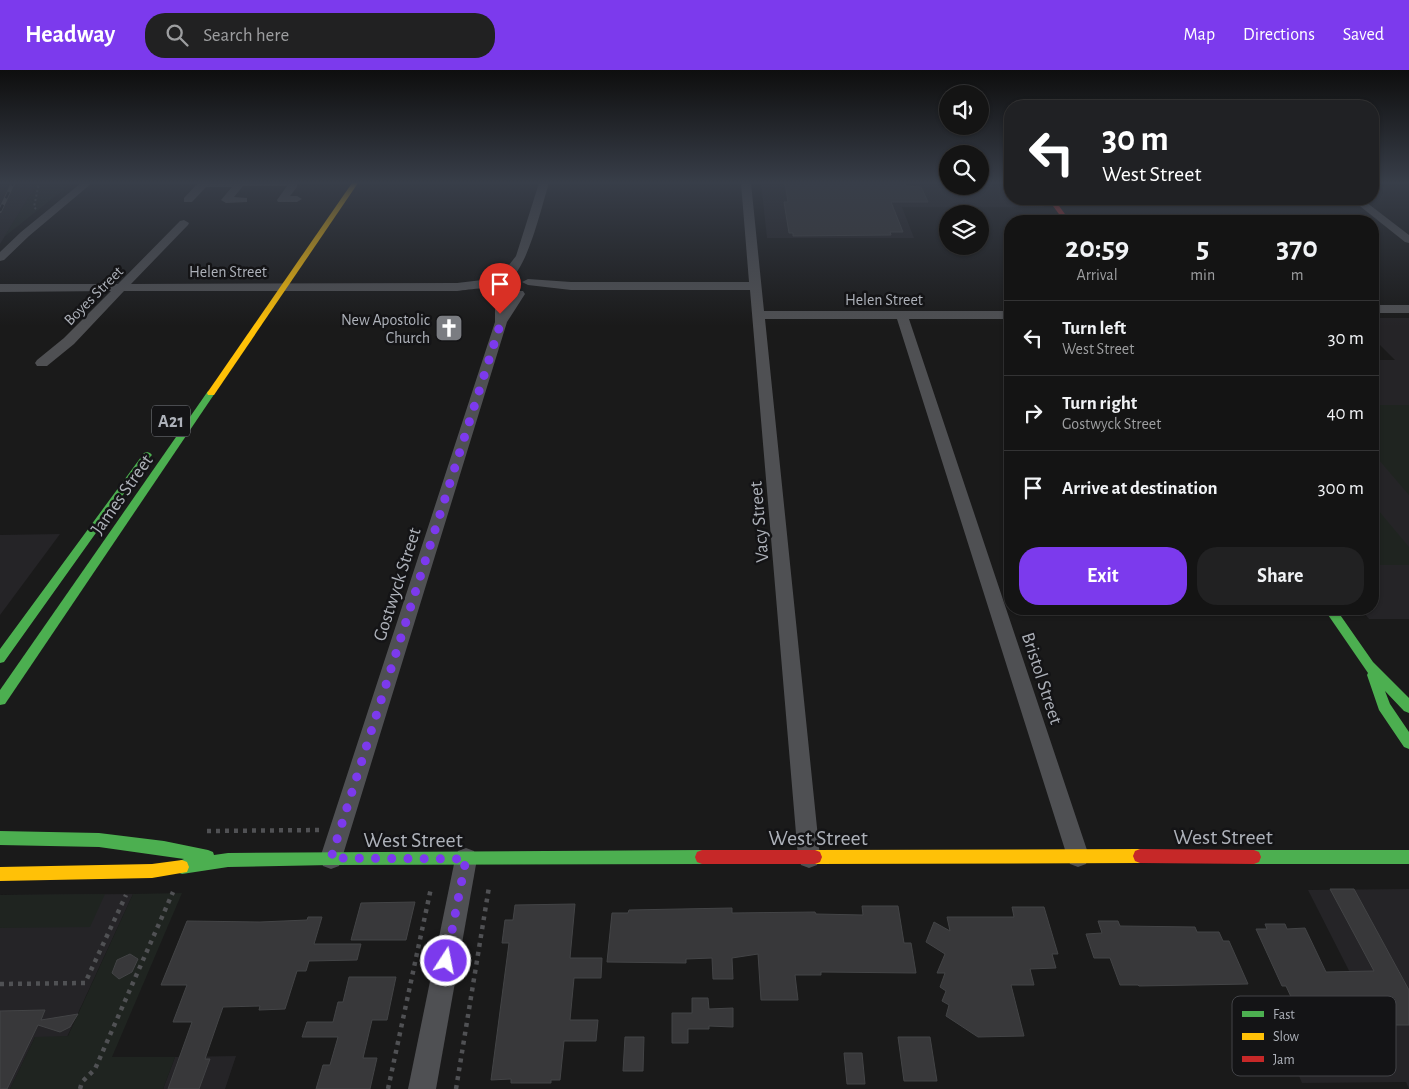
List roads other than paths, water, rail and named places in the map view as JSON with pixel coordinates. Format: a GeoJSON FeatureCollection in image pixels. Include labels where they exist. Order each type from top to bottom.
{"type":"FeatureCollection","features":[{"type":"Feature","properties":{"kind":"main road","name":"James Street"},"geometry":{"type":"LineString","coordinates":[[0,700],[323,231]]}},
{"type":"Feature","properties":{"kind":"main road","name":"James Street"},"geometry":{"type":"LineString","coordinates":[[0,658],[152,448]]}},
{"type":"Feature","properties":{"kind":"main road"},"geometry":{"type":"LineString","coordinates":[[1334,615],[1369,666],[1409,708]]}},
{"type":"Feature","properties":{"kind":"main road"},"geometry":{"type":"LineString","coordinates":[[1369,666],[1384,706],[1409,743]]}},
{"type":"Feature","properties":{"kind":"main road","name":"West Street"},"geometry":{"type":"LineString","coordinates":[[0,838],[99,840],[164,848],[228,860]]}},
{"type":"Feature","properties":{"kind":"main road","name":"West Street"},"geometry":{"type":"LineString","coordinates":[[0,874],[152,871],[228,860],[331,858],[1409,857]]}},
{"type":"Feature","properties":{"kind":"street"},"geometry":{"type":"LineString","coordinates":[[0,258],[31,231]]}},
{"type":"Feature","properties":{"kind":"street","name":"Boyes Street"},"geometry":{"type":"LineString","coordinates":[[42,363],[69,341],[124,287],[177,231]]}},
{"type":"Feature","properties":{"kind":"street"},"geometry":{"type":"LineString","coordinates":[[498,286],[521,256],[529,231]]}},
{"type":"Feature","properties":{"kind":"street","name":"Vacy Street"},"geometry":{"type":"LineString","coordinates":[[750,231],[809,857]]}},
{"type":"Feature","properties":{"kind":"street"},"geometry":{"type":"LineString","coordinates":[[1397,231],[1409,240]]}},
{"type":"Feature","properties":{"kind":"street"},"geometry":{"type":"LineString","coordinates":[[521,256],[523,262],[523,287]]}},
{"type":"Feature","properties":{"kind":"street"},"geometry":{"type":"LineString","coordinates":[[498,286],[507,296],[523,287]]}},
{"type":"Feature","properties":{"kind":"street"},"geometry":{"type":"LineString","coordinates":[[498,286],[755,286]]}},
{"type":"Feature","properties":{"kind":"street","name":"Helen Street"},"geometry":{"type":"LineString","coordinates":[[0,288],[498,286]]}},
{"type":"Feature","properties":{"kind":"street","name":"Gostwyck Street"},"geometry":{"type":"LineString","coordinates":[[498,286],[501,301],[501,322]]}},
{"type":"Feature","properties":{"kind":"street","name":"Gostwyck Street"},"geometry":{"type":"LineString","coordinates":[[331,858],[501,322],[523,287]]}},
{"type":"Feature","properties":{"kind":"street"},"geometry":{"type":"LineString","coordinates":[[1379,309],[1409,309]]}},
{"type":"Feature","properties":{"kind":"street","name":"Helen Street"},"geometry":{"type":"LineString","coordinates":[[759,315],[1004,315]]}},
{"type":"Feature","properties":{"kind":"street","name":"Bristol Street"},"geometry":{"type":"LineString","coordinates":[[902,315],[1078,856]]}},
{"type":"Feature","properties":{"kind":"street"},"geometry":{"type":"LineString","coordinates":[[422,1089],[466,859]]}},
{"type":"Feature","properties":{"kind":"place","name":"New Apostolic Church"},"geometry":{"type":"Point","coordinates":[449,328]}}]}
